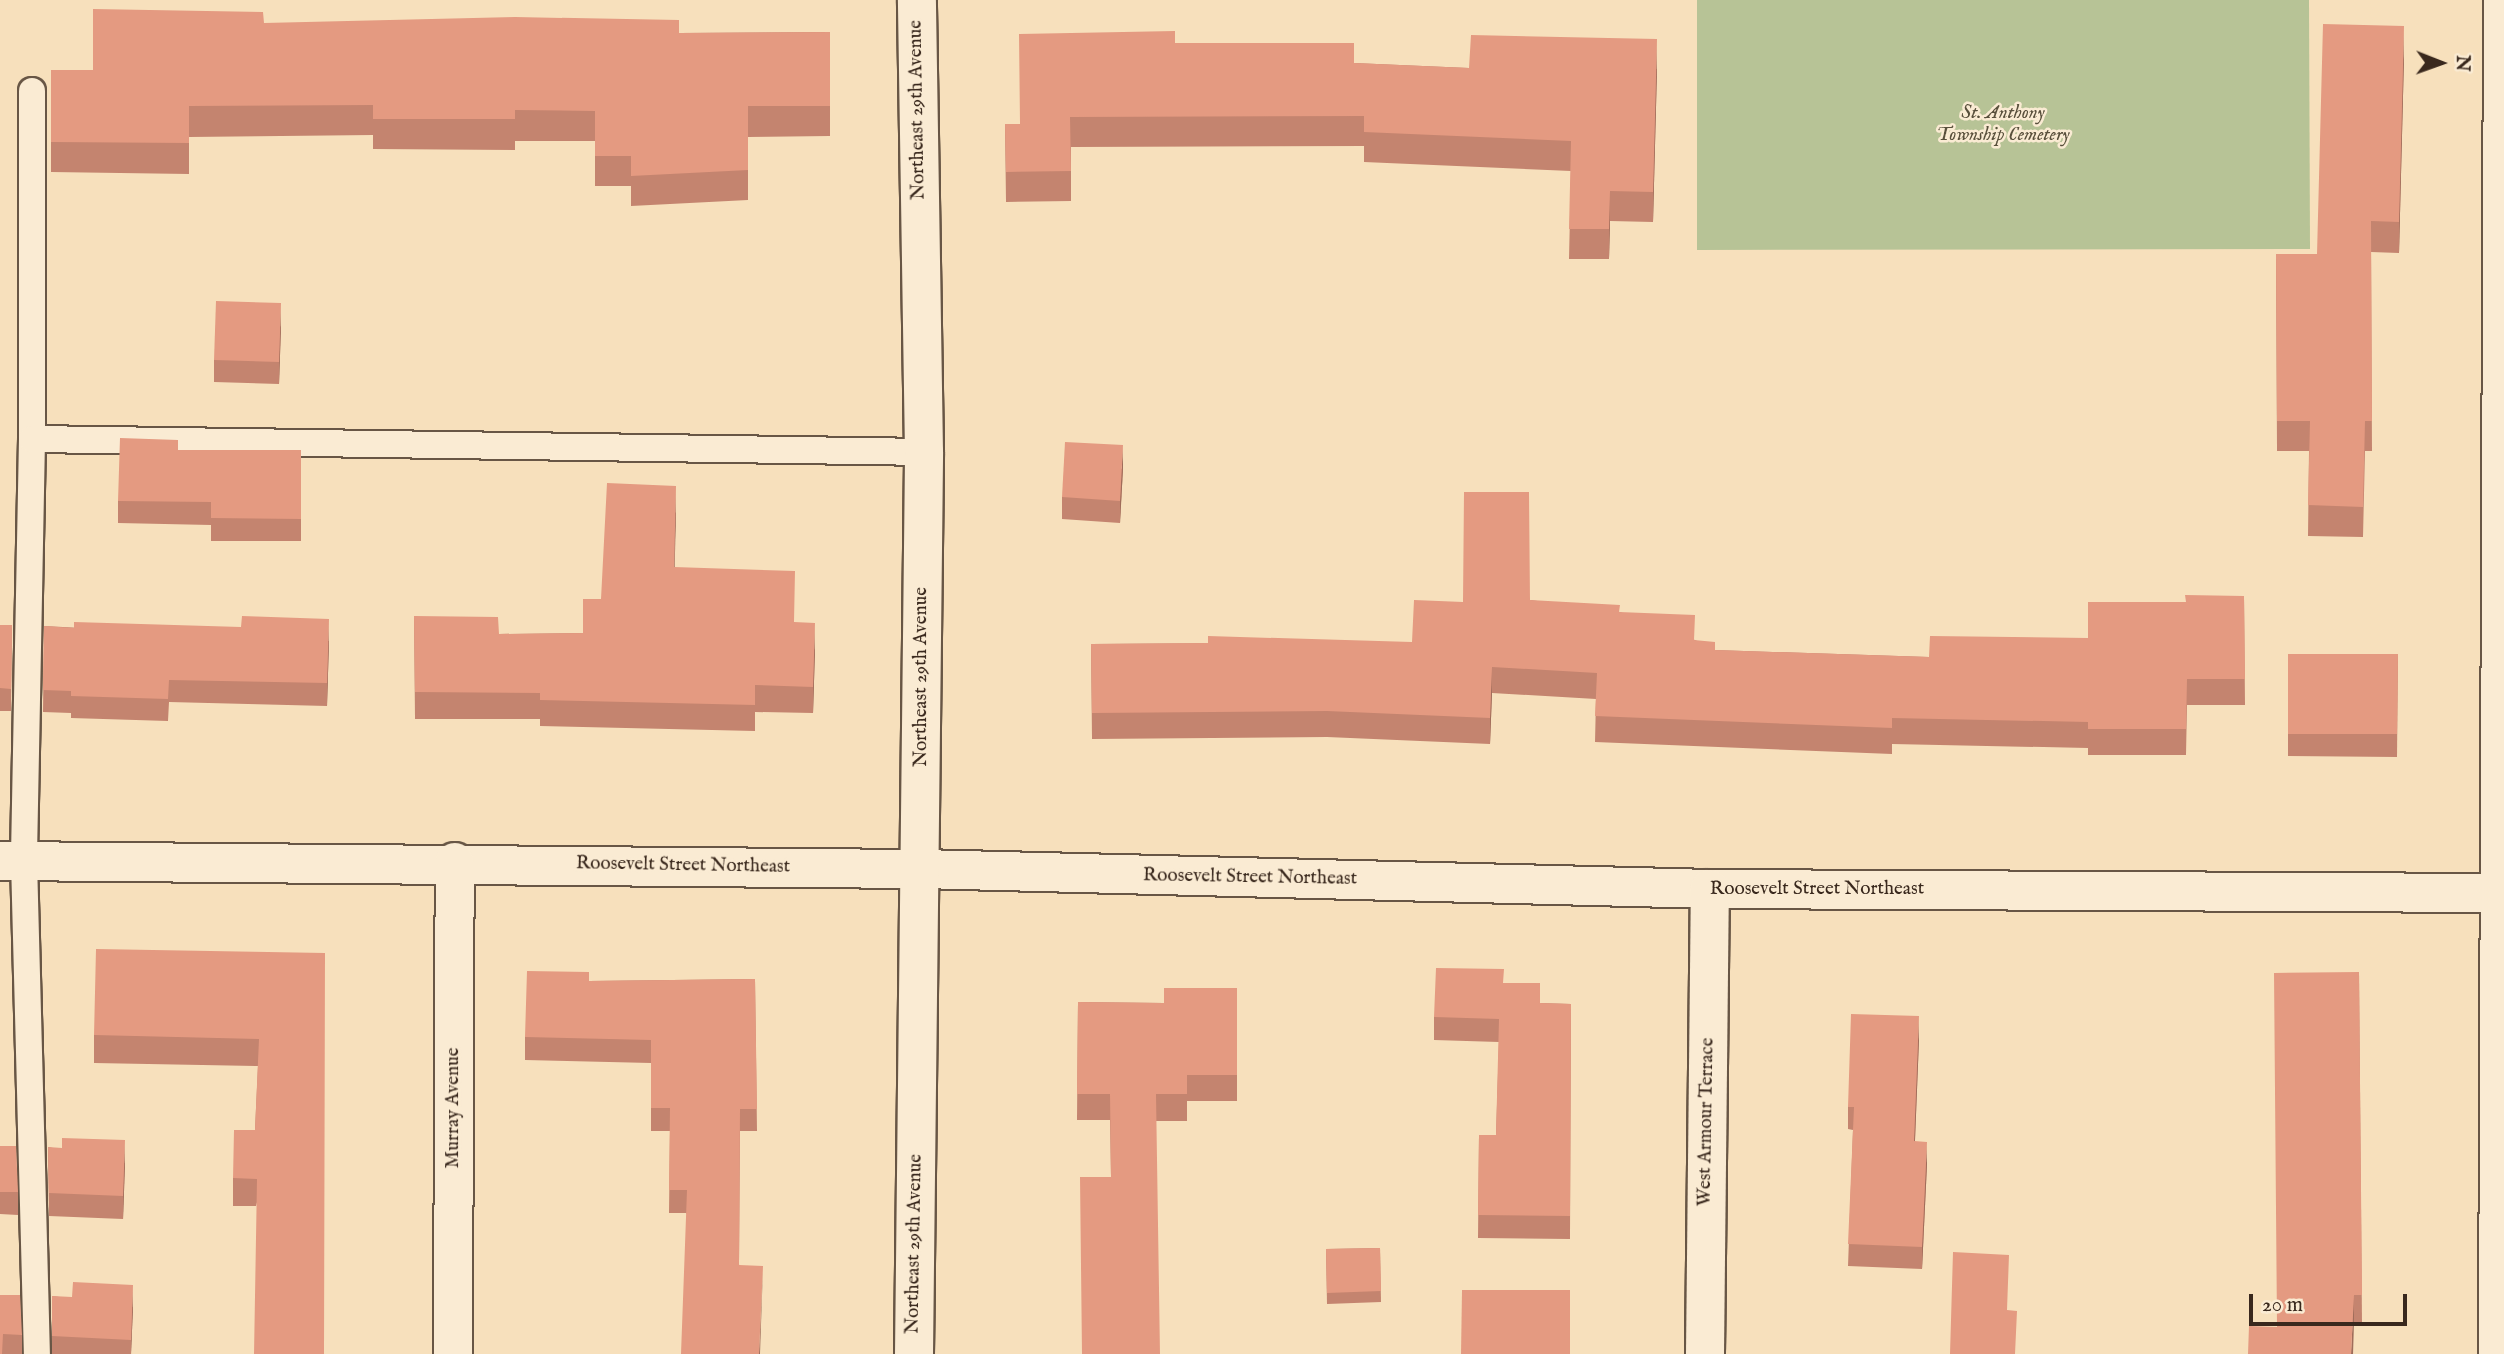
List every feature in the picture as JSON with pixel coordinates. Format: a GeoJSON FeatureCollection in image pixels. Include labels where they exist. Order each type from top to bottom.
{"type":"FeatureCollection","features":[{"type":"Feature","properties":{"kind":"street","name":"Northeast 29th Avenue"},"geometry":{"type":"LineString","coordinates":[[914,1354],[924,452],[917,0]]}},
{"type":"Feature","properties":{"kind":"street"},"geometry":{"type":"LineString","coordinates":[[2498,1354],[2503,0]]}},
{"type":"Feature","properties":{"kind":"street","name":"Roosevelt Street Northeast"},"geometry":{"type":"LineString","coordinates":[[12,861],[455,862],[921,869],[1710,889],[2500,893]]}},
{"type":"Feature","properties":{"kind":"street","name":"Murray Avenue"},"geometry":{"type":"LineString","coordinates":[[453,1354],[455,862]]}},
{"type":"Feature","properties":{"kind":"street","name":"West Armour Terrace"},"geometry":{"type":"LineString","coordinates":[[1705,1354],[1710,889]]}},
{"type":"Feature","properties":{"kind":"lane"},"geometry":{"type":"LineString","coordinates":[[32,90],[32,439],[12,861],[37,1354]]}},
{"type":"Feature","properties":{"kind":"lane"},"geometry":{"type":"LineString","coordinates":[[32,439],[924,452]]}},
{"type":"Feature","properties":{"kind":"green space","name":"St. Anthony Township Cemetery"},"geometry":{"type":"Polygon","coordinates":[[[1697,0],[2309,0],[2310,249],[1697,250],[1697,0]]]}},
{"type":"Feature","properties":{"kind":"building"},"geometry":{"type":"Polygon","coordinates":[[[93,9],[263,12],[264,23],[515,17],[679,20],[679,33],[830,32],[830,106],[748,106],[748,170],[631,176],[631,156],[595,156],[595,111],[515,110],[515,119],[373,119],[373,105],[189,106],[189,143],[51,142],[51,70],[93,70],[93,9]]]}},
{"type":"Feature","properties":{"kind":"building"},"geometry":{"type":"Polygon","coordinates":[[[2323,24],[2404,26],[2399,222],[2371,221],[2372,421],[2365,421],[2363,507],[2308,505],[2310,421],[2277,421],[2276,254],[2317,254],[2323,24]]]}},
{"type":"Feature","properties":{"kind":"building"},"geometry":{"type":"Polygon","coordinates":[[[1175,31],[1175,43],[1354,43],[1354,63],[1469,68],[1471,35],[1657,39],[1653,192],[1610,191],[1609,229],[1569,229],[1571,141],[1364,132],[1364,116],[1070,117],[1071,171],[1006,172],[1005,124],[1020,124],[1019,34],[1175,31]]]}},
{"type":"Feature","properties":{"kind":"building"},"geometry":{"type":"Polygon","coordinates":[[[216,301],[281,303],[279,362],[214,360],[216,301]]]}},
{"type":"Feature","properties":{"kind":"building"},"geometry":{"type":"Polygon","coordinates":[[[120,438],[178,440],[178,450],[301,450],[301,519],[211,518],[211,502],[118,501],[120,438]]]}},
{"type":"Feature","properties":{"kind":"building"},"geometry":{"type":"Polygon","coordinates":[[[1065,442],[1123,445],[1120,501],[1062,497],[1065,442]]]}},
{"type":"Feature","properties":{"kind":"building"},"geometry":{"type":"Polygon","coordinates":[[[607,483],[676,486],[674,567],[795,571],[794,622],[815,623],[813,687],[755,685],[755,705],[540,700],[540,693],[415,692],[414,616],[498,617],[499,634],[583,633],[583,599],[601,599],[607,483]]]}},
{"type":"Feature","properties":{"kind":"building"},"geometry":{"type":"Polygon","coordinates":[[[1464,492],[1529,492],[1530,600],[1620,605],[1619,612],[1695,615],[1694,640],[1715,642],[1715,650],[1929,657],[1930,636],[2088,638],[2088,602],[2186,602],[2185,595],[2244,596],[2245,679],[2187,679],[2186,729],[2088,729],[2088,722],[1892,718],[1892,728],[1595,716],[1597,673],[1492,667],[1490,718],[1327,711],[1092,713],[1091,644],[1208,643],[1208,636],[1412,642],[1414,600],[1463,602],[1464,492]]]}},
{"type":"Feature","properties":{"kind":"building"},"geometry":{"type":"Polygon","coordinates":[[[242,616],[329,619],[327,683],[169,680],[168,699],[71,696],[71,691],[43,690],[44,626],[74,628],[74,622],[241,627],[242,616]]]}},
{"type":"Feature","properties":{"kind":"building"},"geometry":{"type":"Polygon","coordinates":[[[0,625],[12,625],[11,689],[0,688],[0,625]]]}},
{"type":"Feature","properties":{"kind":"building"},"geometry":{"type":"Polygon","coordinates":[[[2288,654],[2398,654],[2397,734],[2288,734],[2288,654]]]}},
{"type":"Feature","properties":{"kind":"building"},"geometry":{"type":"Polygon","coordinates":[[[96,949],[325,953],[324,1354],[254,1354],[257,1179],[233,1178],[234,1130],[255,1130],[259,1039],[94,1035],[96,949]]]}},
{"type":"Feature","properties":{"kind":"building"},"geometry":{"type":"Polygon","coordinates":[[[1436,968],[1504,969],[1503,983],[1540,983],[1540,1003],[1571,1004],[1570,1216],[1478,1215],[1479,1135],[1496,1135],[1499,1019],[1434,1017],[1436,968]]]}},
{"type":"Feature","properties":{"kind":"building"},"geometry":{"type":"Polygon","coordinates":[[[527,971],[589,972],[589,981],[755,979],[757,1109],[740,1109],[739,1265],[763,1266],[759,1354],[681,1354],[687,1190],[669,1190],[670,1108],[651,1108],[651,1040],[525,1037],[527,971]]]}},
{"type":"Feature","properties":{"kind":"building"},"geometry":{"type":"Polygon","coordinates":[[[2359,972],[2362,1295],[2354,1295],[2351,1354],[2248,1354],[2249,1326],[2277,1327],[2274,973],[2359,972]]]}},
{"type":"Feature","properties":{"kind":"building"},"geometry":{"type":"Polygon","coordinates":[[[1164,988],[1237,988],[1237,1075],[1187,1075],[1187,1094],[1156,1094],[1160,1354],[1082,1354],[1080,1177],[1111,1177],[1110,1094],[1077,1094],[1078,1002],[1164,1003],[1164,988]]]}},
{"type":"Feature","properties":{"kind":"building"},"geometry":{"type":"Polygon","coordinates":[[[1851,1014],[1919,1016],[1914,1141],[1927,1142],[1922,1247],[1848,1244],[1854,1107],[1848,1107],[1851,1014]]]}},
{"type":"Feature","properties":{"kind":"building"},"geometry":{"type":"Polygon","coordinates":[[[62,1138],[125,1140],[123,1196],[49,1193],[48,1147],[62,1148],[62,1138]]]}},
{"type":"Feature","properties":{"kind":"building"},"geometry":{"type":"Polygon","coordinates":[[[0,1146],[16,1146],[18,1192],[0,1192],[0,1146]]]}},
{"type":"Feature","properties":{"kind":"building"},"geometry":{"type":"Polygon","coordinates":[[[1380,1248],[1381,1291],[1327,1293],[1326,1249],[1380,1248]]]}},
{"type":"Feature","properties":{"kind":"building"},"geometry":{"type":"Polygon","coordinates":[[[1953,1252],[2009,1255],[2007,1310],[2017,1311],[2015,1354],[1950,1354],[1953,1252]]]}},
{"type":"Feature","properties":{"kind":"building"},"geometry":{"type":"Polygon","coordinates":[[[73,1282],[133,1285],[131,1340],[52,1336],[52,1296],[72,1297],[73,1282]]]}},
{"type":"Feature","properties":{"kind":"building"},"geometry":{"type":"Polygon","coordinates":[[[1462,1290],[1570,1290],[1570,1354],[1461,1354],[1462,1290]]]}},
{"type":"Feature","properties":{"kind":"building"},"geometry":{"type":"Polygon","coordinates":[[[0,1295],[20,1295],[22,1335],[3,1334],[2,1354],[0,1354],[0,1295]]]}}]}
